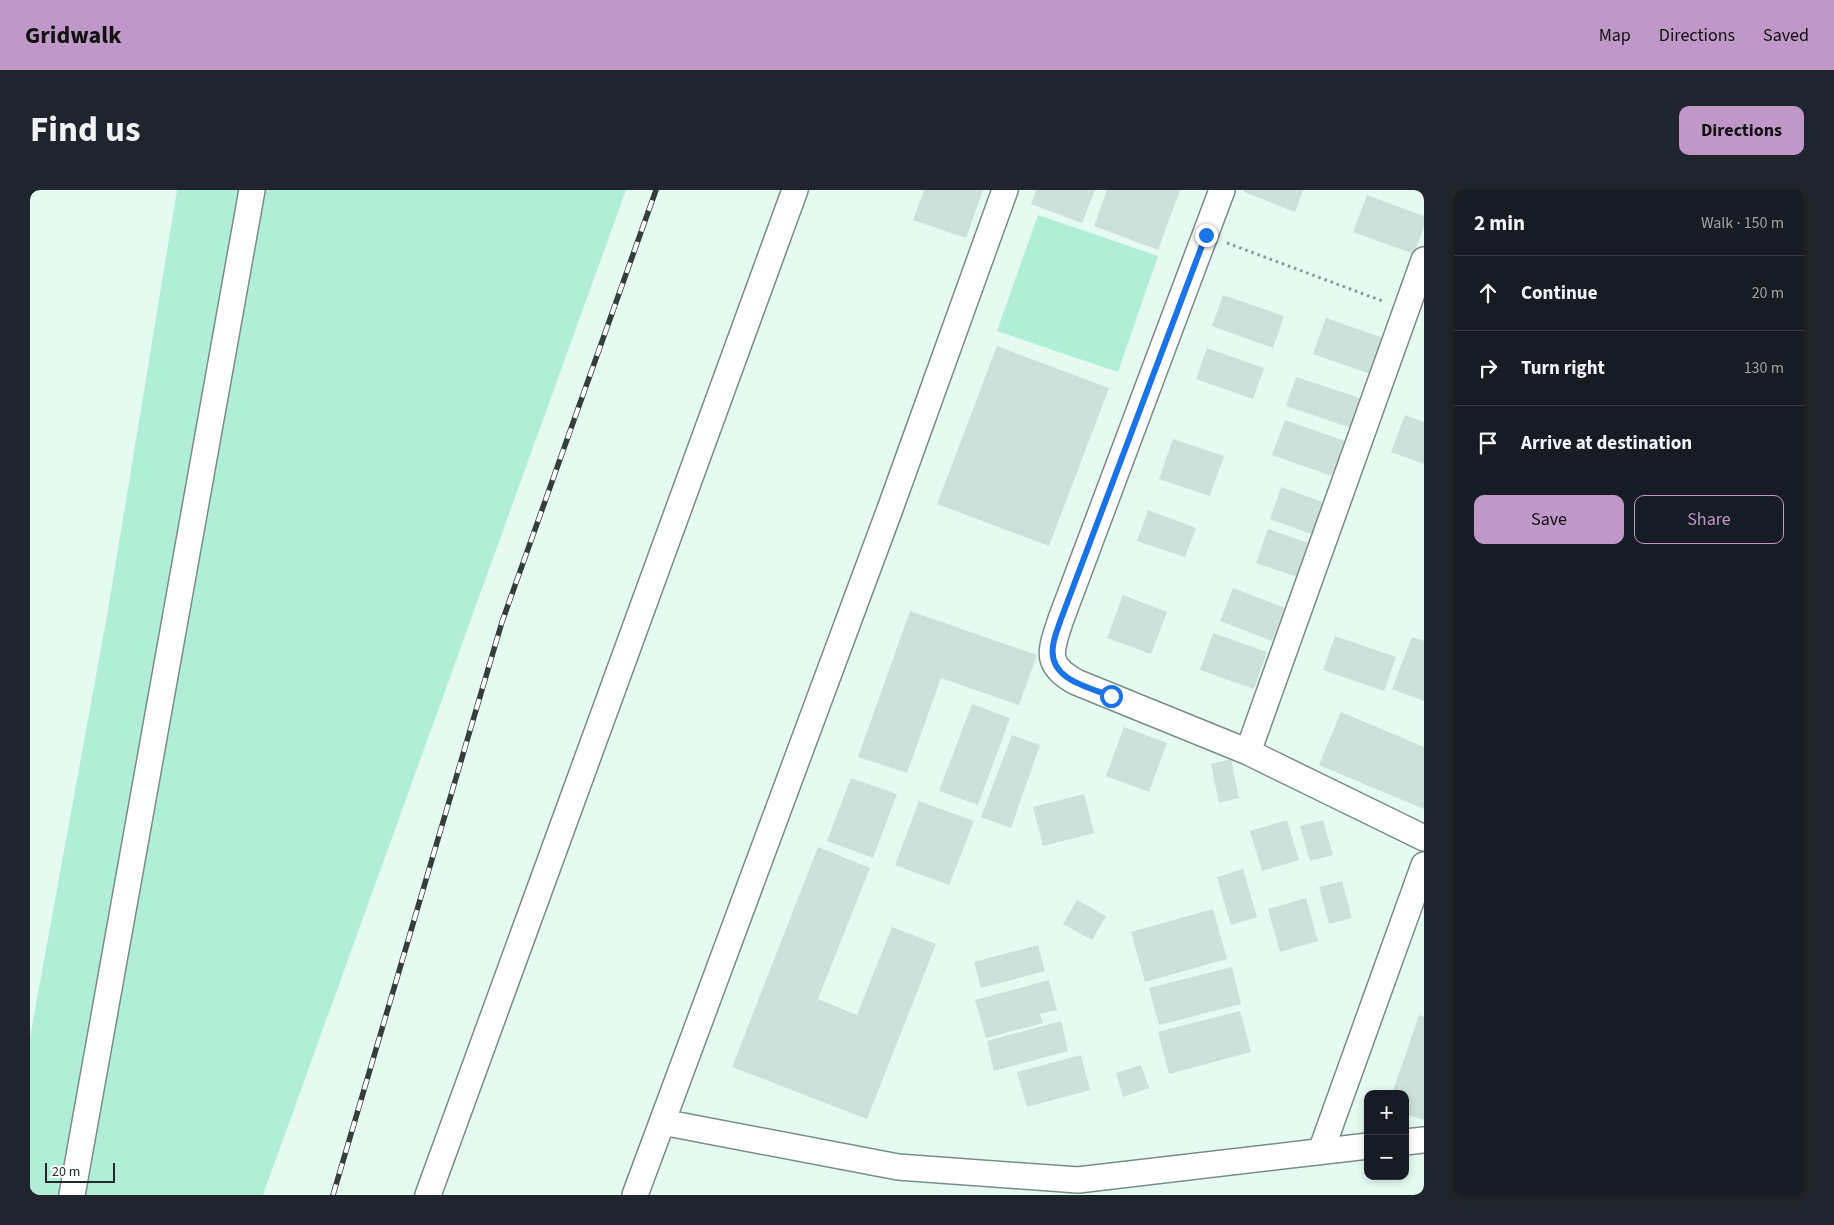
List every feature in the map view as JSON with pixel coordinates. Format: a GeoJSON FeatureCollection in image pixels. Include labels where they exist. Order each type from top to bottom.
{"type":"FeatureCollection","features":[{"type":"Feature","properties":{"kind":"street"},"geometry":{"type":"LineString","coordinates":[[72,1195],[252,190]]}},
{"type":"Feature","properties":{"kind":"street"},"geometry":{"type":"LineString","coordinates":[[428,1195],[795,190]]}},
{"type":"Feature","properties":{"kind":"street"},"geometry":{"type":"LineString","coordinates":[[635,1195],[890,509],[1005,190]]}},
{"type":"Feature","properties":{"kind":"street"},"geometry":{"type":"LineString","coordinates":[[1222,190],[1061,619],[1053,646],[1053,660],[1061,674],[1076,682],[1248,752],[1424,838]]}},
{"type":"Feature","properties":{"kind":"street"},"geometry":{"type":"LineString","coordinates":[[1248,752],[1424,260]]}},
{"type":"Feature","properties":{"kind":"street"},"geometry":{"type":"LineString","coordinates":[[1321,1151],[1424,865]]}},
{"type":"Feature","properties":{"kind":"street"},"geometry":{"type":"LineString","coordinates":[[662,1122],[898,1167],[1076,1187],[1364,1146]]}},
{"type":"Feature","properties":{"kind":"street"},"geometry":{"type":"LineString","coordinates":[[1409,1142],[1424,1140]]}},
{"type":"Feature","properties":{"kind":"path"},"geometry":{"type":"LineString","coordinates":[[1206,235],[1406,310]]}},
{"type":"Feature","properties":{"kind":"green space"},"geometry":{"type":"Polygon","coordinates":[[[177,190],[626,190],[263,1195],[30,1195],[30,1037],[108,610],[177,190]]]}},
{"type":"Feature","properties":{"kind":"green space"},"geometry":{"type":"Polygon","coordinates":[[[1038,215],[1158,256],[1118,372],[997,331],[1038,215]]]}},
{"type":"Feature","properties":{"kind":"building"},"geometry":{"type":"Polygon","coordinates":[[[924,190],[983,190],[966,238],[913,220],[924,190]]]}},
{"type":"Feature","properties":{"kind":"building"},"geometry":{"type":"Polygon","coordinates":[[[1036,190],[1095,190],[1082,223],[1031,204],[1036,190]]]}},
{"type":"Feature","properties":{"kind":"building"},"geometry":{"type":"Polygon","coordinates":[[[1107,190],[1180,190],[1158,250],[1094,226],[1107,190]]]}},
{"type":"Feature","properties":{"kind":"building"},"geometry":{"type":"Polygon","coordinates":[[[1244,190],[1303,190],[1295,212],[1244,192],[1244,190]]]}},
{"type":"Feature","properties":{"kind":"building"},"geometry":{"type":"Polygon","coordinates":[[[1367,195],[1424,216],[1424,227],[1414,254],[1353,232],[1367,195]]]}},
{"type":"Feature","properties":{"kind":"building"},"geometry":{"type":"Polygon","coordinates":[[[1223,295],[1284,316],[1273,348],[1212,326],[1223,295]]]}},
{"type":"Feature","properties":{"kind":"building"},"geometry":{"type":"Polygon","coordinates":[[[1326,318],[1389,340],[1376,376],[1313,354],[1326,318]]]}},
{"type":"Feature","properties":{"kind":"building"},"geometry":{"type":"Polygon","coordinates":[[[997,346],[1109,388],[1049,546],[937,504],[997,346]]]}},
{"type":"Feature","properties":{"kind":"building"},"geometry":{"type":"Polygon","coordinates":[[[1207,348],[1264,368],[1253,399],[1196,379],[1207,348]]]}},
{"type":"Feature","properties":{"kind":"building"},"geometry":{"type":"Polygon","coordinates":[[[1296,377],[1360,398],[1351,428],[1286,406],[1296,377]]]}},
{"type":"Feature","properties":{"kind":"building"},"geometry":{"type":"Polygon","coordinates":[[[1405,415],[1424,422],[1424,464],[1391,452],[1405,415]]]}},
{"type":"Feature","properties":{"kind":"building"},"geometry":{"type":"Polygon","coordinates":[[[1285,420],[1345,441],[1332,476],[1272,455],[1285,420]]]}},
{"type":"Feature","properties":{"kind":"building"},"geometry":{"type":"Polygon","coordinates":[[[1173,439],[1224,456],[1210,496],[1159,479],[1173,439]]]}},
{"type":"Feature","properties":{"kind":"building"},"geometry":{"type":"Polygon","coordinates":[[[1281,487],[1331,505],[1319,537],[1270,519],[1281,487]]]}},
{"type":"Feature","properties":{"kind":"building"},"geometry":{"type":"Polygon","coordinates":[[[1148,510],[1196,528],[1185,557],[1137,541],[1148,510]]]}},
{"type":"Feature","properties":{"kind":"building"},"geometry":{"type":"Polygon","coordinates":[[[1268,529],[1315,545],[1303,579],[1256,563],[1268,529]]]}},
{"type":"Feature","properties":{"kind":"building"},"geometry":{"type":"Polygon","coordinates":[[[1233,588],[1285,608],[1272,641],[1220,621],[1233,588]]]}},
{"type":"Feature","properties":{"kind":"building"},"geometry":{"type":"Polygon","coordinates":[[[1123,595],[1167,612],[1151,654],[1107,638],[1123,595]]]}},
{"type":"Feature","properties":{"kind":"building"},"geometry":{"type":"Polygon","coordinates":[[[910,611],[1037,655],[1019,705],[941,678],[907,773],[858,757],[910,611]]]}},
{"type":"Feature","properties":{"kind":"building"},"geometry":{"type":"Polygon","coordinates":[[[1213,633],[1267,652],[1254,689],[1200,670],[1213,633]]]}},
{"type":"Feature","properties":{"kind":"building"},"geometry":{"type":"Polygon","coordinates":[[[1335,636],[1396,657],[1384,691],[1323,670],[1335,636]]]}},
{"type":"Feature","properties":{"kind":"building"},"geometry":{"type":"Polygon","coordinates":[[[1412,637],[1424,641],[1424,701],[1392,689],[1412,637]]]}},
{"type":"Feature","properties":{"kind":"building"},"geometry":{"type":"Polygon","coordinates":[[[972,704],[1010,718],[978,805],[939,791],[972,704]]]}},
{"type":"Feature","properties":{"kind":"building"},"geometry":{"type":"Polygon","coordinates":[[[1341,712],[1424,747],[1424,809],[1319,765],[1341,712]]]}},
{"type":"Feature","properties":{"kind":"building"},"geometry":{"type":"Polygon","coordinates":[[[1124,727],[1167,743],[1149,792],[1106,776],[1124,727]]]}},
{"type":"Feature","properties":{"kind":"building"},"geometry":{"type":"Polygon","coordinates":[[[1012,735],[1040,745],[1011,828],[981,817],[1012,735]]]}},
{"type":"Feature","properties":{"kind":"building"},"geometry":{"type":"Polygon","coordinates":[[[1231,759],[1239,798],[1219,803],[1211,764],[1231,759]]]}},
{"type":"Feature","properties":{"kind":"building"},"geometry":{"type":"Polygon","coordinates":[[[851,778],[897,794],[873,858],[827,841],[851,778]]]}},
{"type":"Feature","properties":{"kind":"building"},"geometry":{"type":"Polygon","coordinates":[[[1084,794],[1094,833],[1043,846],[1033,807],[1084,794]]]}},
{"type":"Feature","properties":{"kind":"building"},"geometry":{"type":"Polygon","coordinates":[[[919,801],[974,821],[949,885],[895,865],[919,801]]]}},
{"type":"Feature","properties":{"kind":"building"},"geometry":{"type":"Polygon","coordinates":[[[1287,820],[1299,860],[1262,871],[1250,831],[1287,820]]]}},
{"type":"Feature","properties":{"kind":"building"},"geometry":{"type":"Polygon","coordinates":[[[1323,820],[1333,855],[1310,861],[1300,826],[1323,820]]]}},
{"type":"Feature","properties":{"kind":"building"},"geometry":{"type":"Polygon","coordinates":[[[818,847],[870,868],[818,999],[857,1015],[892,927],[936,944],[867,1119],[732,1067],[818,847]]]}},
{"type":"Feature","properties":{"kind":"building"},"geometry":{"type":"Polygon","coordinates":[[[1243,869],[1257,917],[1231,925],[1217,877],[1243,869]]]}},
{"type":"Feature","properties":{"kind":"building"},"geometry":{"type":"Polygon","coordinates":[[[1342,881],[1352,918],[1329,924],[1319,887],[1342,881]]]}},
{"type":"Feature","properties":{"kind":"building"},"geometry":{"type":"Polygon","coordinates":[[[1306,898],[1318,941],[1280,952],[1268,909],[1306,898]]]}},
{"type":"Feature","properties":{"kind":"building"},"geometry":{"type":"Polygon","coordinates":[[[1077,900],[1106,916],[1092,940],[1063,924],[1077,900]]]}},
{"type":"Feature","properties":{"kind":"building"},"geometry":{"type":"Polygon","coordinates":[[[1213,909],[1227,959],[1145,982],[1131,932],[1213,909]]]}},
{"type":"Feature","properties":{"kind":"building"},"geometry":{"type":"Polygon","coordinates":[[[1038,945],[1045,971],[981,988],[974,962],[1038,945]]]}},
{"type":"Feature","properties":{"kind":"building"},"geometry":{"type":"Polygon","coordinates":[[[1232,967],[1241,1004],[1159,1025],[1149,988],[1232,967]]]}},
{"type":"Feature","properties":{"kind":"building"},"geometry":{"type":"Polygon","coordinates":[[[1049,980],[1057,1010],[1040,1014],[1043,1023],[986,1038],[975,1000],[1049,980]]]}},
{"type":"Feature","properties":{"kind":"building"},"geometry":{"type":"Polygon","coordinates":[[[1240,1011],[1251,1052],[1169,1074],[1158,1032],[1240,1011]]]}},
{"type":"Feature","properties":{"kind":"building"},"geometry":{"type":"Polygon","coordinates":[[[1419,1015],[1424,1017],[1424,1120],[1409,1115],[1409,1090],[1393,1090],[1419,1015]]]}},
{"type":"Feature","properties":{"kind":"building"},"geometry":{"type":"Polygon","coordinates":[[[1061,1021],[1068,1051],[994,1071],[987,1041],[1061,1021]]]}},
{"type":"Feature","properties":{"kind":"building"},"geometry":{"type":"Polygon","coordinates":[[[1081,1055],[1090,1090],[1027,1107],[1017,1072],[1081,1055]]]}},
{"type":"Feature","properties":{"kind":"building"},"geometry":{"type":"Polygon","coordinates":[[[1141,1065],[1149,1088],[1123,1097],[1116,1073],[1141,1065]]]}},
{"type":"Feature","properties":{"kind":"railway"},"geometry":{"type":"LineString","coordinates":[[333,1195],[502,622],[656,190]]}},
{"type":"Feature","properties":{"kind":"route"},"geometry":{"type":"LineString","coordinates":[[1111,696],[1061,674],[1053,660],[1053,646],[1061,619],[1206,235]]}}]}
